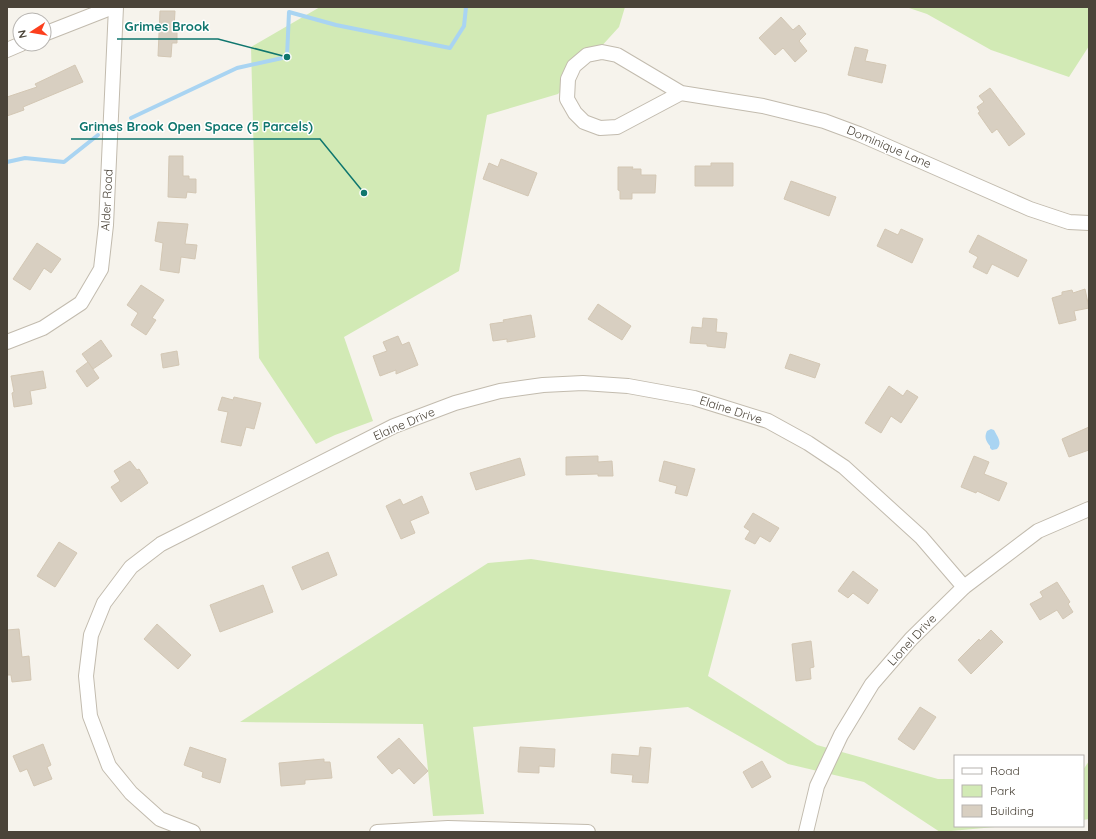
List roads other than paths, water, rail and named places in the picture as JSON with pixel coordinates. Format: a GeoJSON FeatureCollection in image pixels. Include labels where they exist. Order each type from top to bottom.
{"type":"FeatureCollection","features":[{"type":"Feature","properties":{"kind":"street"},"geometry":{"type":"LineString","coordinates":[[52,31],[115,7]]}},
{"type":"Feature","properties":{"kind":"street","name":"Alder Road"},"geometry":{"type":"LineString","coordinates":[[7,342],[43,328],[81,303],[101,269],[106,225],[115,7]]}},
{"type":"Feature","properties":{"kind":"street","name":"Dominique Lane"},"geometry":{"type":"LineString","coordinates":[[681,93],[617,127],[600,128],[584,122],[575,113],[567,99],[568,79],[574,66],[587,55],[602,52],[617,55],[681,93],[763,106],[824,121],[867,137],[1030,209],[1069,222],[1089,223]]}},
{"type":"Feature","properties":{"kind":"street","name":"Elaine Drive"},"geometry":{"type":"LineString","coordinates":[[194,832],[160,819],[131,793],[109,766],[90,716],[86,676],[91,635],[104,603],[131,567],[160,544],[394,426],[455,403],[500,391],[543,385],[583,383],[628,386],[694,398],[768,421],[808,443],[844,467],[921,537],[964,587]]}},
{"type":"Feature","properties":{"kind":"street","name":"Lionel Drive"},"geometry":{"type":"LineString","coordinates":[[806,832],[817,786],[841,735],[872,684],[911,639],[964,587],[1038,531],[1089,509]]}},
{"type":"Feature","properties":{"kind":"street"},"geometry":{"type":"LineString","coordinates":[[377,832],[448,828],[588,832]]}},
{"type":"Feature","properties":{"kind":"water"},"geometry":{"type":"Polygon","coordinates":[[[991,429],[994,430],[999,442],[999,447],[992,450],[986,437],[987,431],[991,429]]]}},
{"type":"Feature","properties":{"kind":"waterway"},"geometry":{"type":"LineString","coordinates":[[131,118],[237,68],[287,57],[289,12],[336,25],[450,48],[464,26],[466,7]]}},
{"type":"Feature","properties":{"kind":"waterway"},"geometry":{"type":"LineString","coordinates":[[7,162],[25,158],[64,162],[98,135]]}},
{"type":"Feature","properties":{"kind":"place","name":"Grimes Brook"},"geometry":{"type":"Point","coordinates":[287,57]}},
{"type":"Feature","properties":{"kind":"place","name":"Grimes Brook Open Space (5 Parcels)"},"geometry":{"type":"Point","coordinates":[364,193]}}]}
